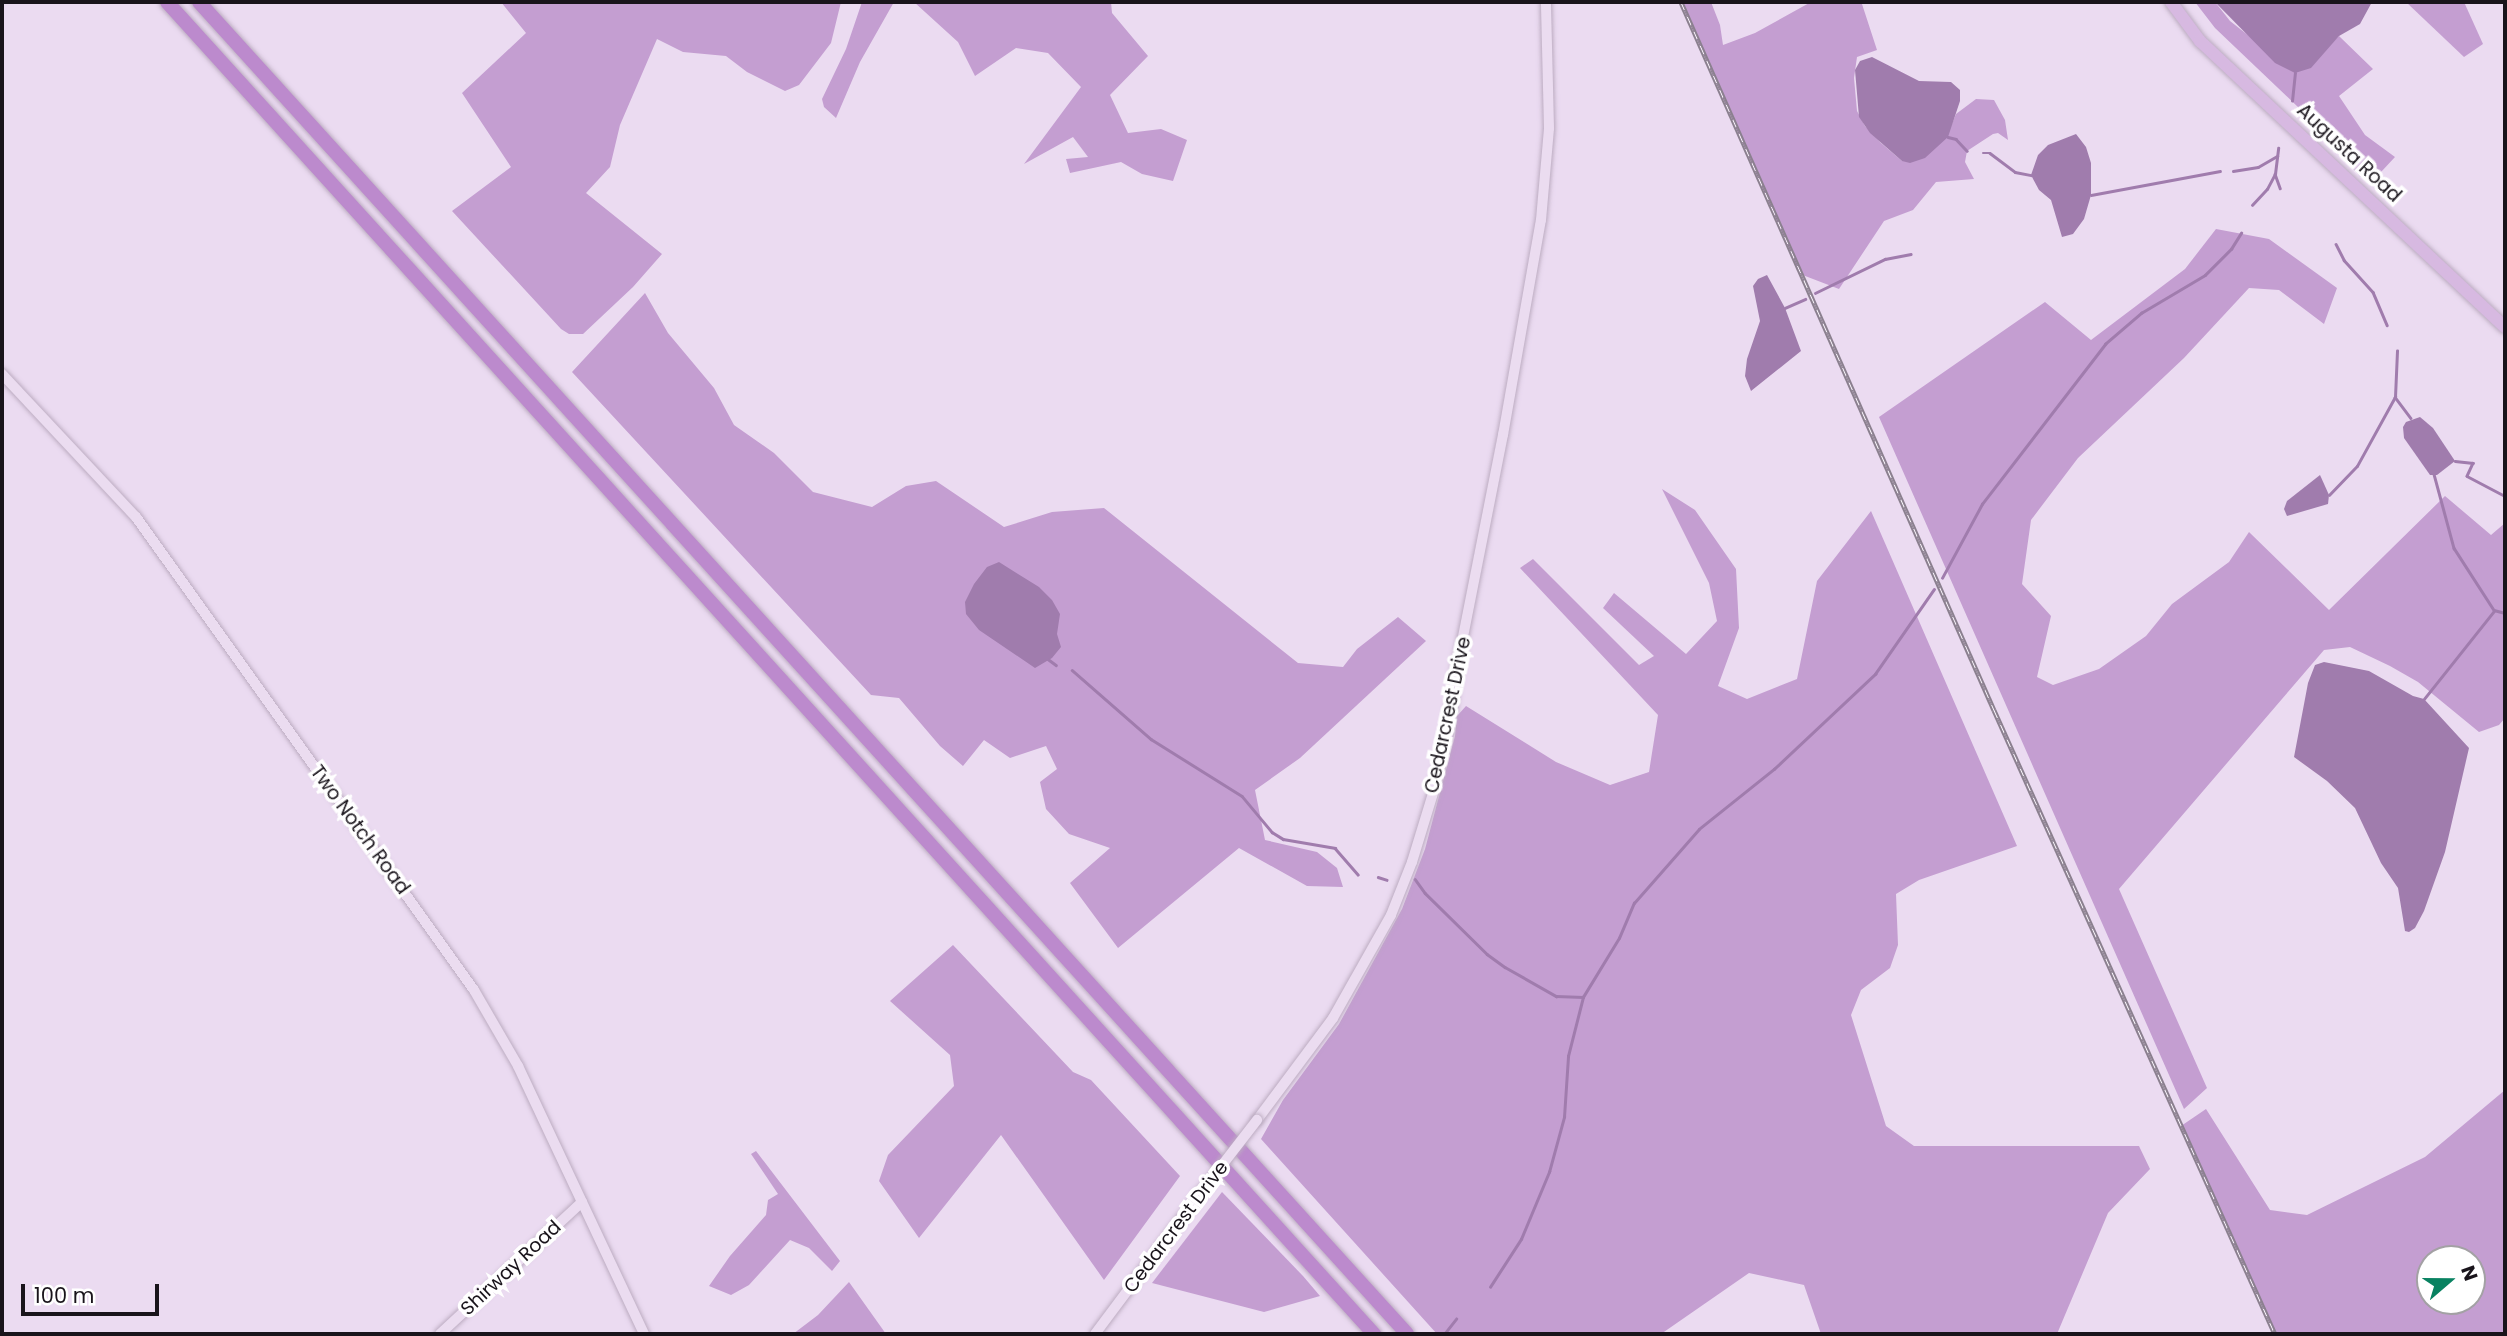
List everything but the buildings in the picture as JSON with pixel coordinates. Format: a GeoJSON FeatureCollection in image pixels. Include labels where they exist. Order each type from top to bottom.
{"type":"FeatureCollection","features":[{"type":"Feature","properties":{"kind":"highway"},"geometry":{"type":"LineString","coordinates":[[167,2],[1374,1334]]}},
{"type":"Feature","properties":{"kind":"highway"},"geometry":{"type":"LineString","coordinates":[[199,2],[1408,1334]]}},
{"type":"Feature","properties":{"kind":"main road","name":"Augusta Road"},"geometry":{"type":"LineString","coordinates":[[2171,2],[2200,41],[2505,327]]}},
{"type":"Feature","properties":{"kind":"street","name":"Cedarcrest Drive"},"geometry":{"type":"LineString","coordinates":[[1095,1334],[1333,1018],[1391,915],[1435,787],[1449,729],[1457,667],[1503,435],[1541,219],[1549,128],[1546,2]]}},
{"type":"Feature","properties":{"kind":"street","name":"Two Notch Road"},"geometry":{"type":"LineString","coordinates":[[2,374],[136,517],[444,946],[508,1047],[644,1334]]}},
{"type":"Feature","properties":{"kind":"street","name":"Shirway Road"},"geometry":{"type":"LineString","coordinates":[[440,1334],[582,1202]]}},
{"type":"Feature","properties":{"kind":"shaded area"},"geometry":{"type":"Polygon","coordinates":[[[501,2],[841,2],[831,43],[799,85],[785,91],[747,72],[726,56],[683,52],[657,39],[620,125],[610,167],[586,193],[662,254],[633,287],[583,334],[569,334],[561,329],[452,211],[511,167],[462,93],[526,33],[501,2]]]}},
{"type":"Feature","properties":{"kind":"shaded area"},"geometry":{"type":"Polygon","coordinates":[[[862,2],[894,2],[860,62],[836,118],[824,107],[822,99],[846,49],[862,2]]]}},
{"type":"Feature","properties":{"kind":"shaded area"},"geometry":{"type":"Polygon","coordinates":[[[914,2],[1111,2],[1112,13],[1148,56],[1110,95],[1128,133],[1161,129],[1187,140],[1173,181],[1142,174],[1121,162],[1070,173],[1066,159],[1088,157],[1073,137],[1024,164],[1081,87],[1048,53],[1016,48],[975,76],[958,42],[914,2]]]}},
{"type":"Feature","properties":{"kind":"shaded area"},"geometry":{"type":"Polygon","coordinates":[[[1681,2],[1711,2],[1720,25],[1723,45],[1755,33],[1811,2],[1862,4],[1877,50],[1857,57],[1854,78],[1857,111],[1865,126],[1881,143],[1902,161],[1949,131],[1956,114],[1976,99],[1994,100],[2005,120],[2008,140],[1998,133],[1993,134],[1967,151],[1965,162],[1974,179],[1936,182],[1913,210],[1884,221],[1839,289],[1800,274],[1681,2]]]}},
{"type":"Feature","properties":{"kind":"shaded area"},"geometry":{"type":"Polygon","coordinates":[[[2195,2],[2215,2],[2230,21],[2263,47],[2330,44],[2339,36],[2373,69],[2339,96],[2365,135],[2395,157],[2381,172],[2369,178],[2360,177],[2299,108],[2215,28],[2195,2]]]}},
{"type":"Feature","properties":{"kind":"shaded area"},"geometry":{"type":"Polygon","coordinates":[[[2215,2],[2372,2],[2360,24],[2339,36],[2311,68],[2295,73],[2275,63],[2215,2]]]}},
{"type":"Feature","properties":{"kind":"shaded area"},"geometry":{"type":"Polygon","coordinates":[[[2406,2],[2464,2],[2483,44],[2464,57],[2406,2]]]}},
{"type":"Feature","properties":{"kind":"shaded area"},"geometry":{"type":"Polygon","coordinates":[[[1872,57],[1919,81],[1951,82],[1960,90],[1960,101],[1948,137],[1925,158],[1910,163],[1902,161],[1870,133],[1859,117],[1855,70],[1860,61],[1872,57]]]}},
{"type":"Feature","properties":{"kind":"shaded area"},"geometry":{"type":"Polygon","coordinates":[[[2076,134],[2086,147],[2091,163],[2091,195],[2084,219],[2073,234],[2062,237],[2051,200],[2039,190],[2031,175],[2038,155],[2048,145],[2076,134]]]}},
{"type":"Feature","properties":{"kind":"shaded area"},"geometry":{"type":"Polygon","coordinates":[[[2216,229],[2269,239],[2337,288],[2324,324],[2279,290],[2249,288],[2184,358],[2078,458],[2031,520],[2022,584],[2051,616],[2037,677],[2053,685],[2099,669],[2146,636],[2172,604],[2229,562],[2249,532],[2329,610],[2445,496],[2491,535],[2505,523],[2505,718],[2499,725],[2479,732],[2418,682],[2390,666],[2350,647],[2324,650],[2119,889],[2207,1088],[2184,1109],[1879,417],[2045,302],[2091,340],[2185,269],[2216,229]]]}},
{"type":"Feature","properties":{"kind":"shaded area"},"geometry":{"type":"Polygon","coordinates":[[[1767,275],[1785,308],[1801,351],[1751,391],[1745,376],[1747,359],[1760,321],[1753,286],[1758,279],[1767,275]]]}},
{"type":"Feature","properties":{"kind":"shaded area"},"geometry":{"type":"Polygon","coordinates":[[[645,293],[668,333],[714,388],[734,425],[774,453],[813,492],[872,507],[906,486],[936,481],[1004,527],[1052,512],[1104,508],[1298,663],[1343,667],[1357,649],[1398,617],[1426,641],[1300,758],[1255,790],[1265,840],[1317,852],[1337,868],[1343,887],[1307,886],[1239,848],[1118,948],[1070,883],[1110,848],[1069,834],[1046,809],[1040,782],[1057,769],[1046,746],[1010,758],[984,740],[963,766],[940,746],[899,698],[871,695],[572,372],[645,293]]]}},
{"type":"Feature","properties":{"kind":"shaded area"},"geometry":{"type":"Polygon","coordinates":[[[2420,417],[2433,428],[2455,461],[2437,475],[2430,475],[2404,438],[2403,427],[2406,422],[2420,417]]]}},
{"type":"Feature","properties":{"kind":"shaded area"},"geometry":{"type":"Polygon","coordinates":[[[2320,475],[2329,495],[2328,504],[2287,516],[2284,509],[2287,501],[2320,475]]]}},
{"type":"Feature","properties":{"kind":"shaded area"},"geometry":{"type":"Polygon","coordinates":[[[1662,489],[1695,510],[1736,569],[1739,628],[1718,686],[1747,699],[1797,679],[1817,581],[1871,511],[2017,846],[1919,880],[1896,894],[1898,945],[1890,968],[1861,990],[1851,1015],[1886,1126],[1914,1146],[2139,1146],[2150,1169],[2108,1213],[2057,1334],[1821,1334],[1804,1285],[1749,1273],[1661,1334],[1437,1334],[1261,1139],[1283,1100],[1339,1024],[1402,909],[1425,849],[1455,736],[1457,716],[1466,706],[1556,762],[1610,785],[1649,772],[1658,715],[1520,568],[1533,559],[1639,665],[1654,656],[1603,608],[1614,593],[1686,654],[1717,621],[1709,583],[1662,489]]]}},
{"type":"Feature","properties":{"kind":"shaded area"},"geometry":{"type":"Polygon","coordinates":[[[999,562],[1039,587],[1052,600],[1060,614],[1057,634],[1061,647],[1052,658],[1035,668],[979,630],[966,614],[965,602],[974,584],[987,567],[999,562]]]}},
{"type":"Feature","properties":{"kind":"shaded area"},"geometry":{"type":"Polygon","coordinates":[[[2324,662],[2369,671],[2413,696],[2424,699],[2469,748],[2445,852],[2424,911],[2415,928],[2409,932],[2405,931],[2398,888],[2381,863],[2355,808],[2327,781],[2294,757],[2308,683],[2315,665],[2324,662]]]}},
{"type":"Feature","properties":{"kind":"shaded area"},"geometry":{"type":"Polygon","coordinates":[[[953,945],[1073,1072],[1091,1080],[1180,1176],[1104,1280],[1001,1135],[919,1238],[879,1181],[888,1155],[954,1086],[950,1055],[890,1001],[953,945]]]}},
{"type":"Feature","properties":{"kind":"shaded area"},"geometry":{"type":"Polygon","coordinates":[[[2505,1090],[2505,1334],[2275,1334],[2181,1126],[2206,1109],[2270,1210],[2307,1215],[2425,1157],[2505,1090]]]}},
{"type":"Feature","properties":{"kind":"shaded area"},"geometry":{"type":"Polygon","coordinates":[[[756,1151],[840,1261],[832,1271],[809,1248],[790,1240],[749,1285],[731,1295],[709,1286],[730,1256],[766,1215],[768,1200],[778,1194],[751,1154],[756,1151]]]}},
{"type":"Feature","properties":{"kind":"shaded area"},"geometry":{"type":"Polygon","coordinates":[[[1222,1192],[1320,1296],[1264,1312],[1152,1283],[1222,1192]]]}},
{"type":"Feature","properties":{"kind":"shaded area"},"geometry":{"type":"Polygon","coordinates":[[[849,1282],[886,1334],[793,1334],[818,1315],[849,1282]]]}},
{"type":"Feature","properties":{"kind":"waterway"},"geometry":{"type":"LineString","coordinates":[[2292,101],[2295,73]]}},
{"type":"Feature","properties":{"kind":"waterway"},"geometry":{"type":"LineString","coordinates":[[1948,137],[1956,139],[1967,151]]}},
{"type":"Feature","properties":{"kind":"waterway"},"geometry":{"type":"LineString","coordinates":[[2252,205],[2267,189],[2275,174],[2278,148]]}},
{"type":"Feature","properties":{"kind":"waterway"},"geometry":{"type":"LineString","coordinates":[[1983,153],[1990,153],[2015,172],[2031,175]]}},
{"type":"Feature","properties":{"kind":"waterway"},"geometry":{"type":"LineString","coordinates":[[2233,171],[2258,167],[2277,156]]}},
{"type":"Feature","properties":{"kind":"waterway"},"geometry":{"type":"LineString","coordinates":[[2091,195],[2220,171]]}},
{"type":"Feature","properties":{"kind":"waterway"},"geometry":{"type":"LineString","coordinates":[[2275,174],[2280,188]]}},
{"type":"Feature","properties":{"kind":"waterway"},"geometry":{"type":"LineString","coordinates":[[1942,578],[1982,504],[2105,344],[2141,313],[2205,275],[2231,249],[2241,233]]}},
{"type":"Feature","properties":{"kind":"waterway"},"geometry":{"type":"LineString","coordinates":[[2336,244],[2344,260],[2373,292],[2387,325]]}},
{"type":"Feature","properties":{"kind":"waterway"},"geometry":{"type":"LineString","coordinates":[[1815,293],[1885,259],[1911,254]]}},
{"type":"Feature","properties":{"kind":"waterway"},"geometry":{"type":"LineString","coordinates":[[1785,308],[1805,299]]}},
{"type":"Feature","properties":{"kind":"waterway"},"geometry":{"type":"LineString","coordinates":[[2329,495],[2357,466],[2395,397],[2397,351]]}},
{"type":"Feature","properties":{"kind":"waterway"},"geometry":{"type":"LineString","coordinates":[[2395,397],[2411,418]]}},
{"type":"Feature","properties":{"kind":"waterway"},"geometry":{"type":"LineString","coordinates":[[2455,461],[2473,463],[2467,476],[2505,496]]}},
{"type":"Feature","properties":{"kind":"waterway"},"geometry":{"type":"LineString","coordinates":[[2434,474],[2454,548],[2494,610],[2505,613]]}},
{"type":"Feature","properties":{"kind":"waterway"},"geometry":{"type":"LineString","coordinates":[[1490,1287],[1521,1239],[1549,1172],[1564,1117],[1568,1056],[1583,997],[1619,938],[1634,903],[1699,829],[1774,769],[1875,674],[1934,589]]}},
{"type":"Feature","properties":{"kind":"waterway"},"geometry":{"type":"LineString","coordinates":[[2424,699],[2494,611]]}},
{"type":"Feature","properties":{"kind":"waterway"},"geometry":{"type":"LineString","coordinates":[[1048,659],[1056,665]]}},
{"type":"Feature","properties":{"kind":"waterway"},"geometry":{"type":"LineString","coordinates":[[1072,670],[1151,739],[1242,796],[1272,832],[1283,839],[1335,848],[1358,874]]}},
{"type":"Feature","properties":{"kind":"waterway"},"geometry":{"type":"LineString","coordinates":[[1378,877],[1387,880]]}},
{"type":"Feature","properties":{"kind":"waterway"},"geometry":{"type":"LineString","coordinates":[[1415,879],[1425,893],[1487,954],[1505,967],[1556,996],[1583,997]]}},
{"type":"Feature","properties":{"kind":"waterway"},"geometry":{"type":"LineString","coordinates":[[1445,1333],[1456,1319]]}},
{"type":"Feature","properties":{"kind":"railway"},"geometry":{"type":"LineString","coordinates":[[1681,2],[1994,710],[2275,1334]]}}]}
